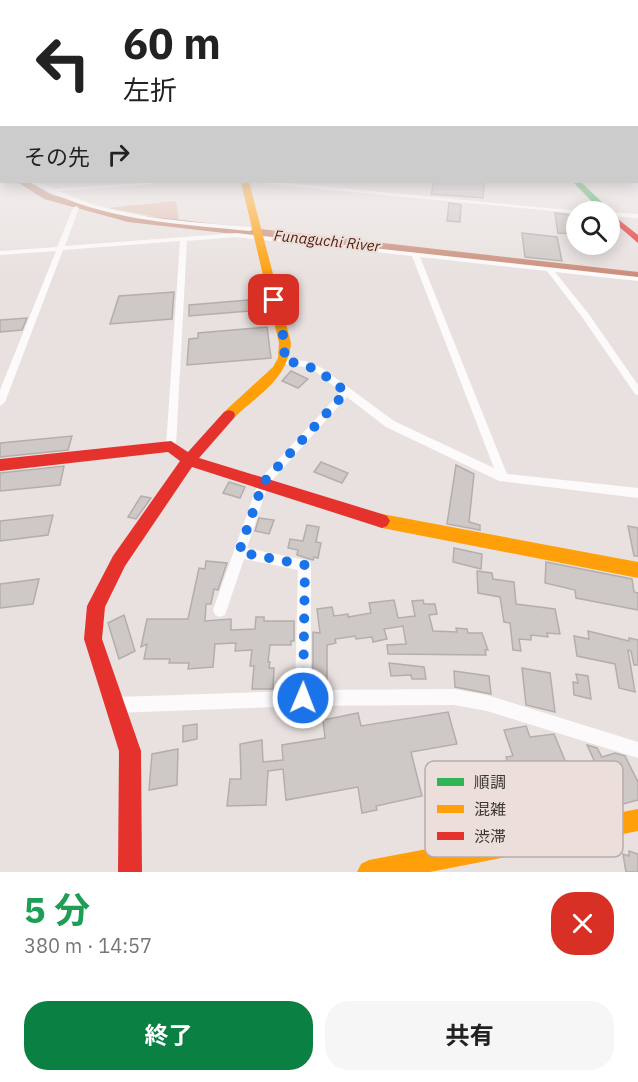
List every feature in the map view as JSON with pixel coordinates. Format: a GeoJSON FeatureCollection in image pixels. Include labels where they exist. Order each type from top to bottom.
{"type":"FeatureCollection","features":[{"type":"Feature","properties":{"kind":"street"},"geometry":{"type":"LineString","coordinates":[[61,194],[99,207],[133,215],[416,254],[638,279]]}},
{"type":"Feature","properties":{"kind":"street"},"geometry":{"type":"LineString","coordinates":[[130,872],[130,751],[93,639],[96,606],[119,561],[189,460],[242,401],[272,376],[284,361],[285,343],[248,194]]}},
{"type":"Feature","properties":{"kind":"street"},"geometry":{"type":"LineString","coordinates":[[390,194],[566,210]]}},
{"type":"Feature","properties":{"kind":"street"},"geometry":{"type":"LineString","coordinates":[[0,402],[76,208]]}},
{"type":"Feature","properties":{"kind":"street"},"geometry":{"type":"LineString","coordinates":[[620,214],[638,216]]}},
{"type":"Feature","properties":{"kind":"street"},"geometry":{"type":"LineString","coordinates":[[620,224],[638,240]]}},
{"type":"Feature","properties":{"kind":"street"},"geometry":{"type":"LineString","coordinates":[[0,253],[257,233]]}},
{"type":"Feature","properties":{"kind":"street"},"geometry":{"type":"LineString","coordinates":[[171,446],[184,240]]}},
{"type":"Feature","properties":{"kind":"street"},"geometry":{"type":"LineString","coordinates":[[416,254],[503,478]]}},
{"type":"Feature","properties":{"kind":"street"},"geometry":{"type":"LineString","coordinates":[[549,269],[585,315],[638,392]]}},
{"type":"Feature","properties":{"kind":"street"},"geometry":{"type":"LineString","coordinates":[[284,361],[306,364],[319,370],[390,424],[503,478],[638,493]]}},
{"type":"Feature","properties":{"kind":"street"},"geometry":{"type":"LineString","coordinates":[[220,610],[263,483],[346,392]]}},
{"type":"Feature","properties":{"kind":"street"},"geometry":{"type":"LineString","coordinates":[[0,465],[171,446],[189,460],[376,520],[638,570]]}},
{"type":"Feature","properties":{"kind":"street"},"geometry":{"type":"LineString","coordinates":[[239,552],[305,565],[303,698]]}},
{"type":"Feature","properties":{"kind":"street"},"geometry":{"type":"LineString","coordinates":[[116,705],[303,698],[465,699],[516,711],[638,750]]}},
{"type":"Feature","properties":{"kind":"street"},"geometry":{"type":"LineString","coordinates":[[623,823],[638,820]]}},
{"type":"Feature","properties":{"kind":"street"},"geometry":{"type":"LineString","coordinates":[[369,872],[447,857]]}},
{"type":"Feature","properties":{"kind":"shaded area"},"geometry":{"type":"Polygon","coordinates":[[[176,201],[179,221],[108,208],[176,201]]]}},
{"type":"Feature","properties":{"kind":"building"},"geometry":{"type":"Polygon","coordinates":[[[431,194],[483,194],[483,198],[431,194]]]}},
{"type":"Feature","properties":{"kind":"building"},"geometry":{"type":"Polygon","coordinates":[[[449,203],[461,205],[460,222],[447,221],[449,203]]]}},
{"type":"Feature","properties":{"kind":"building"},"geometry":{"type":"Polygon","coordinates":[[[555,213],[566,214],[566,233],[558,233],[555,213]]]}},
{"type":"Feature","properties":{"kind":"building"},"geometry":{"type":"Polygon","coordinates":[[[522,233],[557,237],[562,261],[525,257],[522,233]]]}},
{"type":"Feature","properties":{"kind":"building"},"geometry":{"type":"Polygon","coordinates":[[[174,292],[172,319],[110,324],[119,296],[174,292]]]}},
{"type":"Feature","properties":{"kind":"building"},"geometry":{"type":"Polygon","coordinates":[[[248,300],[249,311],[189,316],[189,305],[248,300]]]}},
{"type":"Feature","properties":{"kind":"building"},"geometry":{"type":"Polygon","coordinates":[[[27,318],[22,330],[0,332],[0,320],[27,318]]]}},
{"type":"Feature","properties":{"kind":"building"},"geometry":{"type":"Polygon","coordinates":[[[267,327],[271,358],[187,365],[189,339],[198,338],[198,333],[267,327]]]}},
{"type":"Feature","properties":{"kind":"building"},"geometry":{"type":"Polygon","coordinates":[[[291,371],[308,379],[298,388],[282,381],[291,371]]]}},
{"type":"Feature","properties":{"kind":"building"},"geometry":{"type":"Polygon","coordinates":[[[72,436],[68,450],[0,457],[0,443],[72,436]]]}},
{"type":"Feature","properties":{"kind":"building"},"geometry":{"type":"Polygon","coordinates":[[[321,462],[348,473],[342,483],[314,472],[321,462]]]}},
{"type":"Feature","properties":{"kind":"building"},"geometry":{"type":"Polygon","coordinates":[[[456,465],[474,474],[469,522],[480,525],[480,530],[447,524],[456,465]]]}},
{"type":"Feature","properties":{"kind":"building"},"geometry":{"type":"Polygon","coordinates":[[[64,466],[60,485],[0,491],[0,473],[64,466]]]}},
{"type":"Feature","properties":{"kind":"building"},"geometry":{"type":"Polygon","coordinates":[[[229,482],[245,487],[240,498],[223,493],[229,482]]]}},
{"type":"Feature","properties":{"kind":"building"},"geometry":{"type":"Polygon","coordinates":[[[141,496],[151,498],[136,519],[128,517],[141,496]]]}},
{"type":"Feature","properties":{"kind":"building"},"geometry":{"type":"Polygon","coordinates":[[[53,515],[48,535],[0,541],[0,521],[53,515]]]}},
{"type":"Feature","properties":{"kind":"building"},"geometry":{"type":"Polygon","coordinates":[[[259,518],[274,520],[269,534],[255,531],[259,518]]]}},
{"type":"Feature","properties":{"kind":"building"},"geometry":{"type":"Polygon","coordinates":[[[307,525],[319,527],[316,542],[321,543],[318,558],[314,557],[313,560],[297,555],[298,550],[288,548],[290,539],[303,541],[307,525]]]}},
{"type":"Feature","properties":{"kind":"building"},"geometry":{"type":"Polygon","coordinates":[[[628,526],[638,528],[638,556],[634,556],[628,526]]]}},
{"type":"Feature","properties":{"kind":"building"},"geometry":{"type":"Polygon","coordinates":[[[454,548],[482,554],[481,569],[453,562],[454,548]]]}},
{"type":"Feature","properties":{"kind":"building"},"geometry":{"type":"Polygon","coordinates":[[[206,561],[227,563],[218,590],[214,589],[211,604],[206,604],[205,621],[231,619],[231,630],[255,629],[256,617],[264,617],[264,621],[294,621],[294,641],[291,641],[291,645],[270,645],[268,662],[270,662],[269,668],[274,668],[273,689],[252,689],[254,666],[250,666],[252,650],[235,651],[236,643],[215,644],[213,667],[188,669],[189,663],[169,663],[170,659],[144,659],[147,644],[141,647],[147,619],[188,619],[199,568],[205,569],[206,561]]]}},
{"type":"Feature","properties":{"kind":"building"},"geometry":{"type":"Polygon","coordinates":[[[546,562],[632,579],[634,592],[638,593],[638,610],[576,598],[575,590],[545,583],[546,562]]]}},
{"type":"Feature","properties":{"kind":"building"},"geometry":{"type":"Polygon","coordinates":[[[477,571],[492,573],[493,579],[514,582],[516,604],[555,609],[560,634],[547,633],[548,637],[531,635],[531,640],[519,639],[521,651],[513,650],[510,623],[504,622],[500,597],[478,593],[477,571]]]}},
{"type":"Feature","properties":{"kind":"building"},"geometry":{"type":"Polygon","coordinates":[[[39,579],[33,604],[0,608],[0,584],[39,579]]]}},
{"type":"Feature","properties":{"kind":"building"},"geometry":{"type":"Polygon","coordinates":[[[394,600],[398,618],[415,616],[412,601],[423,600],[424,604],[435,604],[437,614],[429,615],[433,631],[457,632],[456,628],[467,629],[468,633],[482,633],[488,650],[485,650],[486,655],[388,654],[387,645],[406,644],[403,626],[384,629],[387,639],[373,642],[372,637],[356,639],[355,636],[335,639],[336,643],[327,645],[327,688],[313,688],[313,632],[320,633],[317,609],[332,607],[334,616],[348,614],[348,617],[371,613],[369,603],[394,600]]]}},
{"type":"Feature","properties":{"kind":"building"},"geometry":{"type":"Polygon","coordinates":[[[124,615],[135,651],[119,659],[108,623],[124,615]]]}},
{"type":"Feature","properties":{"kind":"building"},"geometry":{"type":"Polygon","coordinates":[[[588,631],[629,641],[629,638],[638,640],[638,665],[634,665],[631,651],[628,650],[635,692],[619,688],[615,664],[577,656],[574,636],[589,639],[588,631]]]}},
{"type":"Feature","properties":{"kind":"building"},"geometry":{"type":"Polygon","coordinates":[[[389,663],[424,667],[426,679],[412,679],[411,675],[391,676],[389,663]]]}},
{"type":"Feature","properties":{"kind":"building"},"geometry":{"type":"Polygon","coordinates":[[[522,668],[550,673],[555,712],[526,705],[522,668]]]}},
{"type":"Feature","properties":{"kind":"building"},"geometry":{"type":"Polygon","coordinates":[[[454,671],[489,676],[491,694],[455,687],[454,671]]]}},
{"type":"Feature","properties":{"kind":"building"},"geometry":{"type":"Polygon","coordinates":[[[576,674],[588,676],[591,699],[574,695],[573,682],[578,683],[576,674]]]}},
{"type":"Feature","properties":{"kind":"building"},"geometry":{"type":"Polygon","coordinates":[[[448,712],[457,744],[411,752],[422,796],[376,806],[377,810],[362,813],[358,787],[286,800],[283,769],[268,771],[266,805],[227,806],[230,779],[241,779],[240,744],[262,740],[263,762],[283,760],[282,745],[325,738],[323,720],[358,713],[361,726],[448,712]]]}},
{"type":"Feature","properties":{"kind":"building"},"geometry":{"type":"Polygon","coordinates":[[[197,724],[197,739],[183,742],[183,726],[197,724]]]}},
{"type":"Feature","properties":{"kind":"building"},"geometry":{"type":"Polygon","coordinates":[[[526,726],[530,737],[554,734],[565,761],[507,761],[506,757],[513,756],[504,730],[526,726]]]}},
{"type":"Feature","properties":{"kind":"building"},"geometry":{"type":"Polygon","coordinates":[[[587,745],[597,748],[602,757],[615,753],[625,756],[638,782],[638,800],[623,804],[623,761],[594,761],[587,745]]]}},
{"type":"Feature","properties":{"kind":"building"},"geometry":{"type":"Polygon","coordinates":[[[178,749],[177,785],[149,790],[152,754],[178,749]]]}},
{"type":"Feature","properties":{"kind":"building"},"geometry":{"type":"Polygon","coordinates":[[[629,851],[638,854],[638,872],[626,872],[623,854],[629,856],[629,851]]]}},
{"type":"Feature","properties":{"kind":"waterway","name":"Funaguchi River"},"geometry":{"type":"LineString","coordinates":[[42,194],[128,218],[638,276]]}},
{"type":"Feature","properties":{"kind":"traffic: fast"},"geometry":{"type":"LineString","coordinates":[[589,194],[596,201]]}},
{"type":"Feature","properties":{"kind":"traffic: slow"},"geometry":{"type":"LineString","coordinates":[[229,415],[266,383],[284,358],[285,343],[248,194]]}},
{"type":"Feature","properties":{"kind":"traffic: slow"},"geometry":{"type":"LineString","coordinates":[[382,521],[638,570]]}},
{"type":"Feature","properties":{"kind":"traffic: slow"},"geometry":{"type":"LineString","coordinates":[[623,823],[638,820]]}},
{"type":"Feature","properties":{"kind":"traffic: slow"},"geometry":{"type":"LineString","coordinates":[[369,872],[447,857]]}},
{"type":"Feature","properties":{"kind":"traffic: jam"},"geometry":{"type":"LineString","coordinates":[[620,224],[638,240]]}},
{"type":"Feature","properties":{"kind":"traffic: jam"},"geometry":{"type":"LineString","coordinates":[[130,872],[130,751],[93,639],[96,606],[119,561],[189,460],[229,415]]}},
{"type":"Feature","properties":{"kind":"traffic: jam"},"geometry":{"type":"LineString","coordinates":[[0,465],[171,446],[189,460],[382,521]]}},
{"type":"Feature","properties":{"kind":"route"},"geometry":{"type":"LineString","coordinates":[[274,300],[285,343],[284,361],[306,364],[319,370],[346,392],[263,483],[239,552],[305,565],[303,698]]}}]}
